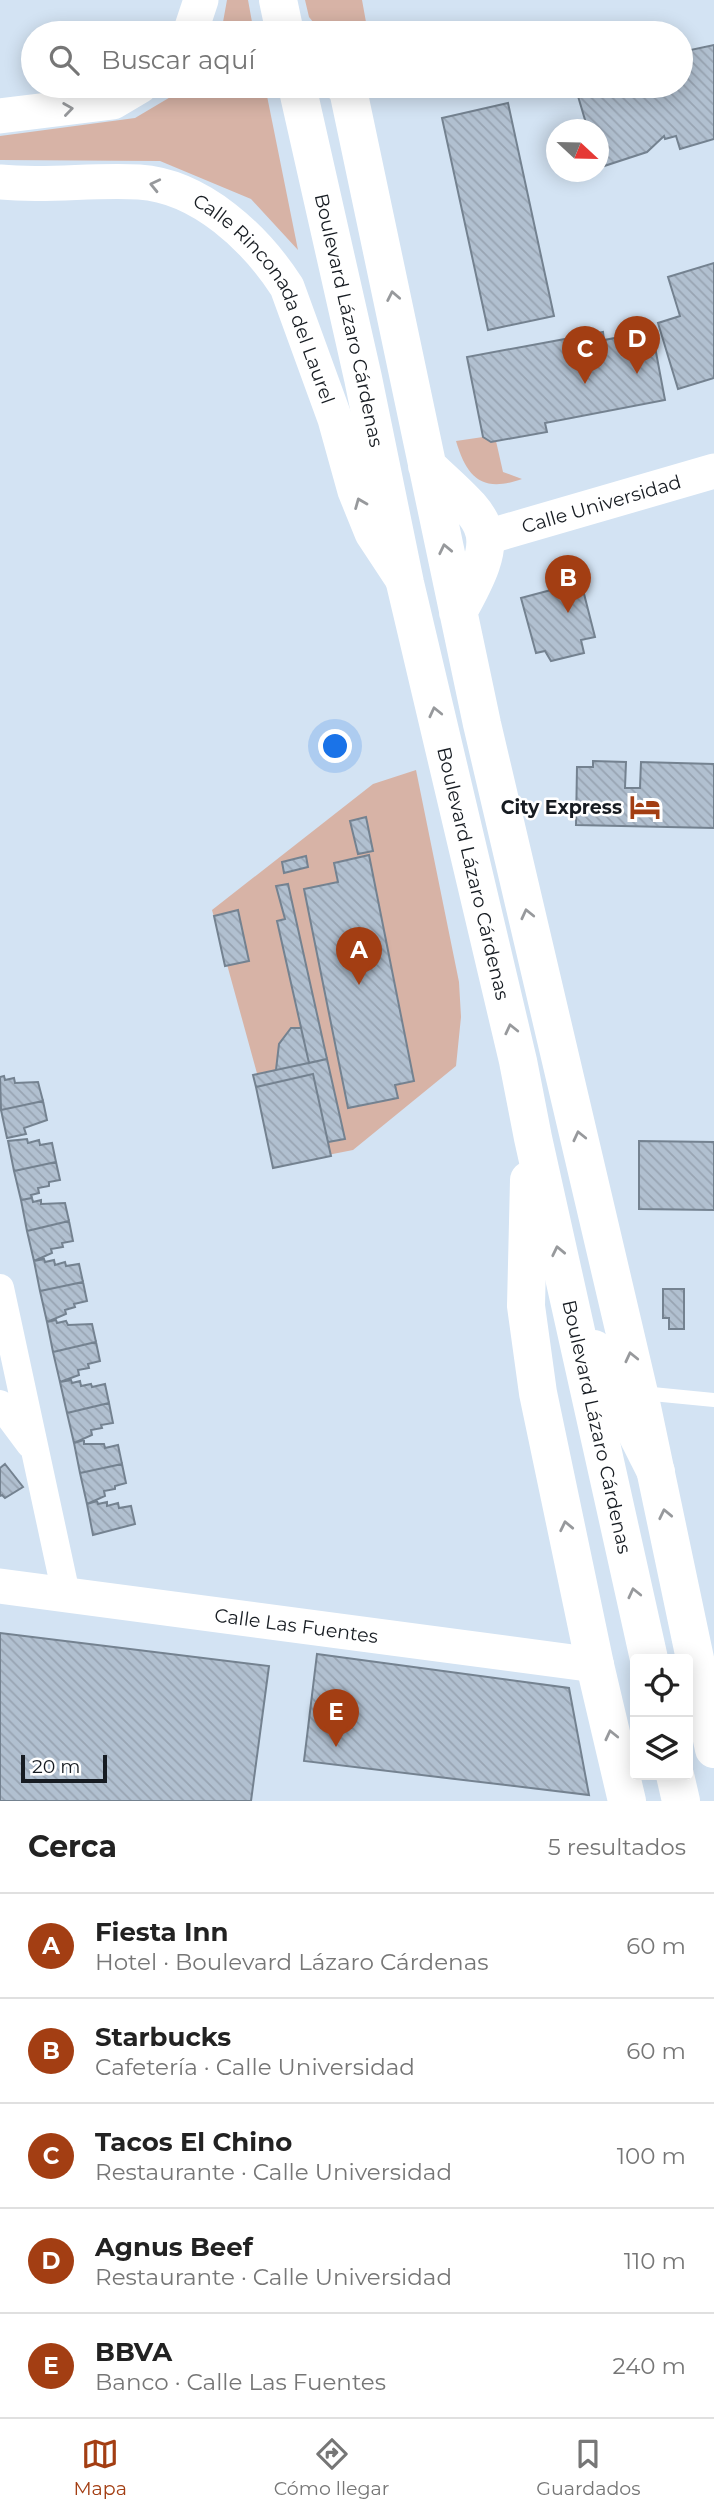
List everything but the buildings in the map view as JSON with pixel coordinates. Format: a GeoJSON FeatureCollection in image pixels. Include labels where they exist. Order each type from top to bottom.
{"type":"FeatureCollection","features":[{"type":"Feature","properties":{"kind":"main road","name":"Boulevard Lázaro Cárdenas"},"geometry":{"type":"LineString","coordinates":[[300,98],[363,378],[405,583],[519,1061],[533,1138],[648,1654]]}},
{"type":"Feature","properties":{"kind":"main road"},"geometry":{"type":"LineString","coordinates":[[348,98],[458,612],[698,1645],[714,1749]]}},
{"type":"Feature","properties":{"kind":"main road"},"geometry":{"type":"LineString","coordinates":[[427,466],[475,510],[487,537],[481,571],[458,612]]}},
{"type":"Feature","properties":{"kind":"main road"},"geometry":{"type":"LineString","coordinates":[[533,1138],[527,1210],[526,1306],[538,1393],[595,1665],[627,1801]]}},
{"type":"Feature","properties":{"kind":"main road"},"geometry":{"type":"LineString","coordinates":[[568,1296],[656,1472]]}},
{"type":"Feature","properties":{"kind":"main road"},"geometry":{"type":"LineString","coordinates":[[676,1780],[681,1801]]}},
{"type":"Feature","properties":{"kind":"street"},"geometry":{"type":"LineString","coordinates":[[194,21],[201,0]]}},
{"type":"Feature","properties":{"kind":"street"},"geometry":{"type":"LineString","coordinates":[[0,116],[113,102],[120,98]]}},
{"type":"Feature","properties":{"kind":"street","name":"Calle Rinconada del Laurel"},"geometry":{"type":"LineString","coordinates":[[0,181],[29,185],[140,182],[163,186],[211,208],[268,257],[288,287],[372,533],[405,583]]}},
{"type":"Feature","properties":{"kind":"street","name":"Calle Universidad"},"geometry":{"type":"LineString","coordinates":[[487,537],[714,471]]}},
{"type":"Feature","properties":{"kind":"street"},"geometry":{"type":"LineString","coordinates":[[0,1288],[66,1594]]}},
{"type":"Feature","properties":{"kind":"street"},"geometry":{"type":"LineString","coordinates":[[0,1404],[35,1452]]}},
{"type":"Feature","properties":{"kind":"street","name":"Calle Las Fuentes"},"geometry":{"type":"LineString","coordinates":[[0,1586],[172,1611],[595,1665]]}},
{"type":"Feature","properties":{"kind":"lane"},"geometry":{"type":"LineString","coordinates":[[639,1393],[714,1400]]}},
{"type":"Feature","properties":{"kind":"shaded area"},"geometry":{"type":"Polygon","coordinates":[[[227,0],[248,0],[252,21],[223,21],[227,0]]]}},
{"type":"Feature","properties":{"kind":"shaded area"},"geometry":{"type":"Polygon","coordinates":[[[305,0],[362,0],[366,21],[312,21],[305,0]]]}},
{"type":"Feature","properties":{"kind":"shaded area"},"geometry":{"type":"Polygon","coordinates":[[[169,98],[267,98],[298,250],[251,199],[160,161],[0,160],[0,136],[135,118],[169,98]]]}},
{"type":"Feature","properties":{"kind":"shaded area"},"geometry":{"type":"Polygon","coordinates":[[[483,437],[491,442],[496,441],[503,472],[522,479],[508,483],[486,483],[471,473],[456,441],[483,437]]]}},
{"type":"Feature","properties":{"kind":"shaded area"},"geometry":{"type":"Polygon","coordinates":[[[416,770],[459,982],[461,1017],[456,1066],[353,1150],[282,1164],[212,910],[373,784],[416,770]]]}},
{"type":"Feature","properties":{"kind":"place","name":"Agnus Beef"},"geometry":{"type":"Point","coordinates":[637,374]}},
{"type":"Feature","properties":{"kind":"place","name":"Tacos El Chino"},"geometry":{"type":"Point","coordinates":[585,384]}},
{"type":"Feature","properties":{"kind":"place","name":"Starbucks"},"geometry":{"type":"Point","coordinates":[568,613]}},
{"type":"Feature","properties":{"kind":"place","name":"City Express"},"geometry":{"type":"Point","coordinates":[645,807]}},
{"type":"Feature","properties":{"kind":"place","name":"Fiesta Inn"},"geometry":{"type":"Point","coordinates":[359,985]}},
{"type":"Feature","properties":{"kind":"place","name":"BBVA"},"geometry":{"type":"Point","coordinates":[336,1747]}}]}
